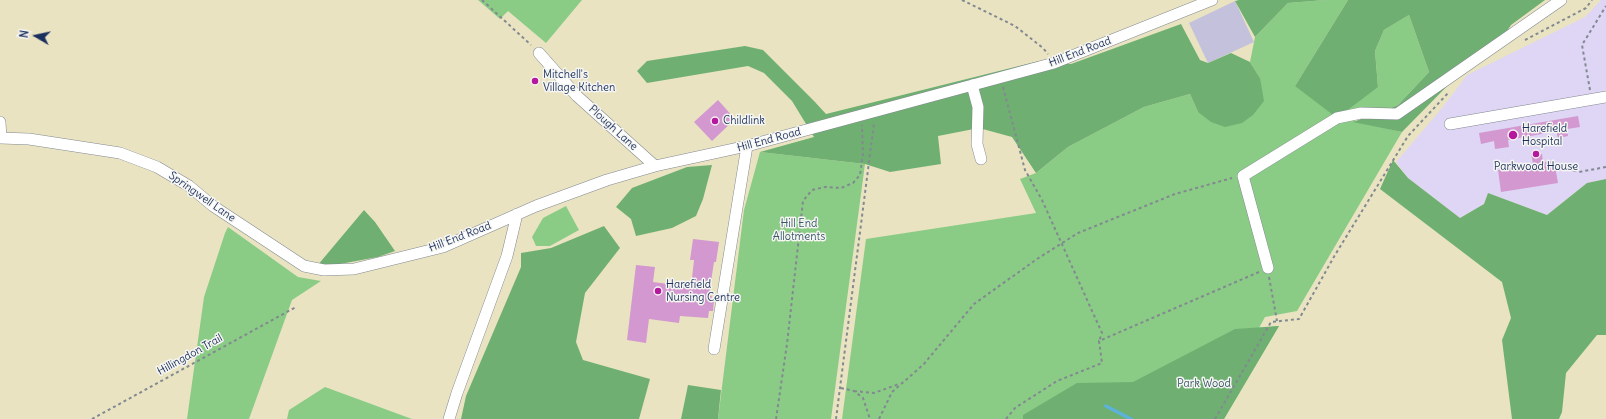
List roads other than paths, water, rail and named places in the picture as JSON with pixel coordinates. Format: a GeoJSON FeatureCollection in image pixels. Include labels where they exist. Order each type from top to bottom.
{"type":"FeatureCollection","features":[{"type":"Feature","properties":{"kind":"street","name":"Hill End Road"},"geometry":{"type":"LineString","coordinates":[[324,270],[354,269],[443,246],[517,214],[607,180],[655,166],[747,146],[875,110],[1054,63],[1212,0]]}},
{"type":"Feature","properties":{"kind":"street"},"geometry":{"type":"LineString","coordinates":[[1268,268],[1243,176],[1337,118],[1361,113],[1397,114],[1561,0]]}},
{"type":"Feature","properties":{"kind":"street","name":"Plough Lane"},"geometry":{"type":"LineString","coordinates":[[540,53],[577,96],[655,166]]}},
{"type":"Feature","properties":{"kind":"street"},"geometry":{"type":"LineString","coordinates":[[972,85],[978,107],[978,144],[981,159]]}},
{"type":"Feature","properties":{"kind":"street"},"geometry":{"type":"LineString","coordinates":[[1450,124],[1606,97]]}},
{"type":"Feature","properties":{"kind":"street"},"geometry":{"type":"LineString","coordinates":[[0,122],[0,138]]}},
{"type":"Feature","properties":{"kind":"street","name":"Springwell Lane"},"geometry":{"type":"LineString","coordinates":[[0,138],[29,139],[120,153],[157,167],[189,186],[213,206],[282,253],[304,266],[324,270]]}},
{"type":"Feature","properties":{"kind":"street"},"geometry":{"type":"LineString","coordinates":[[714,349],[747,146]]}},
{"type":"Feature","properties":{"kind":"street"},"geometry":{"type":"LineString","coordinates":[[449,419],[507,256],[517,214]]}},
{"type":"Feature","properties":{"kind":"waterway"},"geometry":{"type":"LineString","coordinates":[[1106,406],[1131,419]]}},
{"type":"Feature","properties":{"kind":"place","name":"Mitchell's Village Kitchen"},"geometry":{"type":"Point","coordinates":[535,81]}},
{"type":"Feature","properties":{"kind":"place","name":"Childlink"},"geometry":{"type":"Point","coordinates":[715,121]}},
{"type":"Feature","properties":{"kind":"place","name":"Harefield Hospital"},"geometry":{"type":"Point","coordinates":[1513,135]}},
{"type":"Feature","properties":{"kind":"place","name":"Parkwood House"},"geometry":{"type":"Point","coordinates":[1536,154]}},
{"type":"Feature","properties":{"kind":"place","name":"Harefield Nursing Centre"},"geometry":{"type":"Point","coordinates":[658,291]}},
{"type":"Feature","properties":{"kind":"park label","name":"Hill End Allotments"},"geometry":{"type":"Point","coordinates":[799,230]}},
{"type":"Feature","properties":{"kind":"park label","name":"Park Wood"},"geometry":{"type":"Point","coordinates":[1204,384]}}]}
